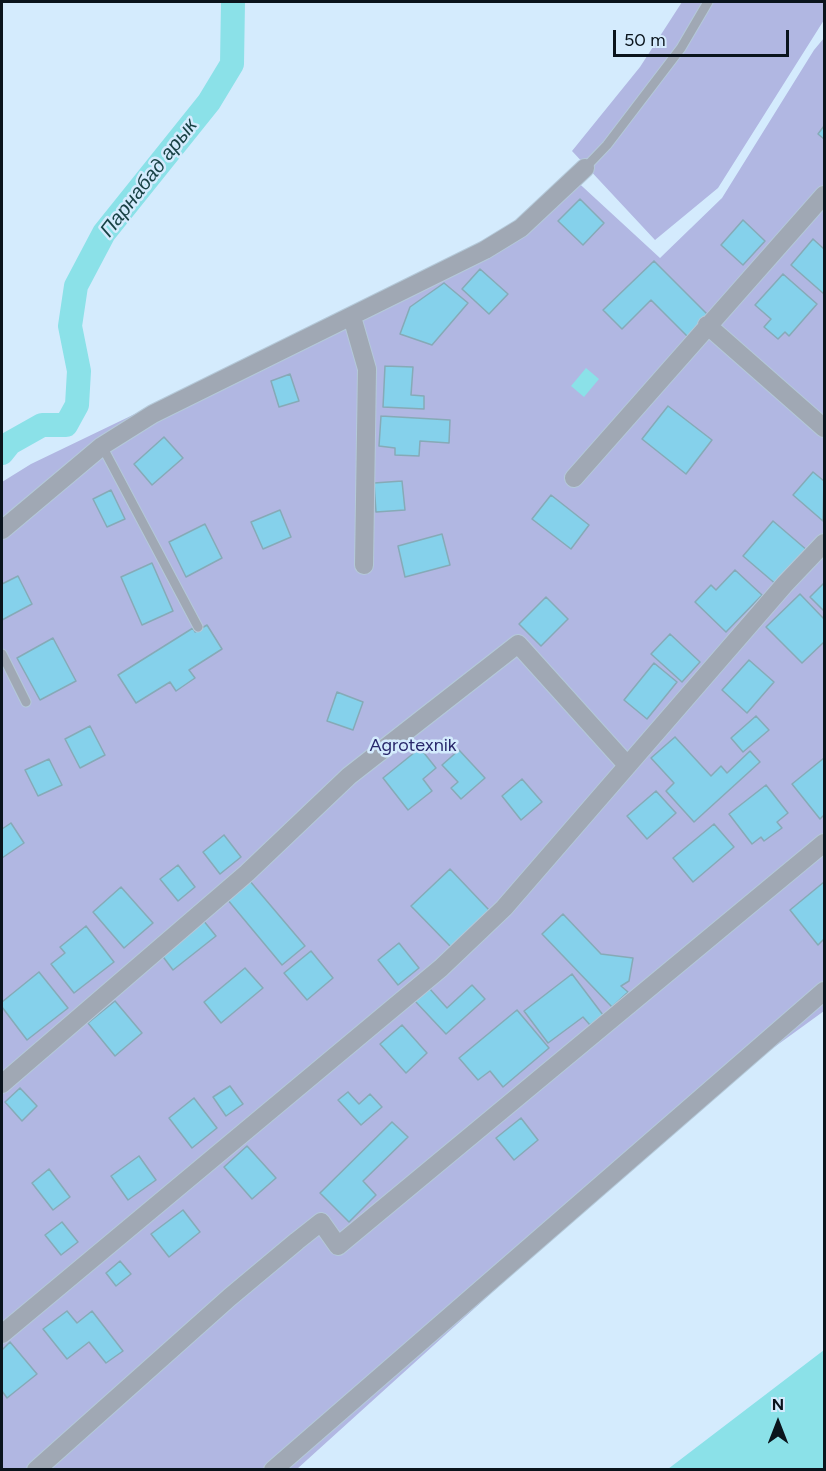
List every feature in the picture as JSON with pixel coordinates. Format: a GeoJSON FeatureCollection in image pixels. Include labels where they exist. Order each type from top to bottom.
{"type":"FeatureCollection","features":[{"type":"Feature","properties":{"kind":"street"},"geometry":{"type":"LineString","coordinates":[[2,530],[102,446],[153,414],[486,250],[521,228],[585,168]]}},
{"type":"Feature","properties":{"kind":"street"},"geometry":{"type":"LineString","coordinates":[[574,478],[825,195]]}},
{"type":"Feature","properties":{"kind":"street"},"geometry":{"type":"LineString","coordinates":[[352,316],[367,369],[364,565]]}},
{"type":"Feature","properties":{"kind":"street"},"geometry":{"type":"LineString","coordinates":[[707,326],[825,428]]}},
{"type":"Feature","properties":{"kind":"street"},"geometry":{"type":"LineString","coordinates":[[2,1334],[441,968],[504,908],[785,584],[825,543]]}},
{"type":"Feature","properties":{"kind":"street"},"geometry":{"type":"LineString","coordinates":[[2,1084],[247,873],[349,776],[518,644],[627,765]]}},
{"type":"Feature","properties":{"kind":"street"},"geometry":{"type":"LineString","coordinates":[[36,1470],[230,1296],[297,1241],[321,1222],[338,1246],[825,843]]}},
{"type":"Feature","properties":{"kind":"street"},"geometry":{"type":"LineString","coordinates":[[273,1470],[825,991]]}},
{"type":"Feature","properties":{"kind":"lane"},"geometry":{"type":"LineString","coordinates":[[585,168],[607,146],[681,48],[708,2]]}},
{"type":"Feature","properties":{"kind":"lane"},"geometry":{"type":"LineString","coordinates":[[102,446],[198,627]]}},
{"type":"Feature","properties":{"kind":"lane"},"geometry":{"type":"LineString","coordinates":[[2,654],[26,702]]}},
{"type":"Feature","properties":{"kind":"green space"},"geometry":{"type":"Polygon","coordinates":[[[682,2],[824,2],[824,20],[718,188],[655,240],[572,151],[640,67],[682,2]]]}},
{"type":"Feature","properties":{"kind":"green space","name":"Agrotexnik"},"geometry":{"type":"Polygon","coordinates":[[[824,38],[824,1011],[718,1088],[297,1469],[2,1469],[2,482],[31,464],[521,228],[571,176],[660,258],[722,198],[814,50],[824,38]]]}},
{"type":"Feature","properties":{"kind":"shaded area"},"geometry":{"type":"Polygon","coordinates":[[[586,368],[599,379],[584,397],[571,386],[586,368]]]}},
{"type":"Feature","properties":{"kind":"shaded area"},"geometry":{"type":"Polygon","coordinates":[[[824,1350],[824,1469],[668,1469],[824,1350]]]}},
{"type":"Feature","properties":{"kind":"building"},"geometry":{"type":"Polygon","coordinates":[[[824,126],[824,139],[818,134],[824,126]]]}},
{"type":"Feature","properties":{"kind":"building"},"geometry":{"type":"Polygon","coordinates":[[[580,199],[604,223],[583,245],[558,221],[580,199]]]}},
{"type":"Feature","properties":{"kind":"building"},"geometry":{"type":"Polygon","coordinates":[[[743,220],[765,241],[743,265],[721,245],[743,220]]]}},
{"type":"Feature","properties":{"kind":"building"},"geometry":{"type":"Polygon","coordinates":[[[813,239],[824,249],[824,294],[791,265],[813,239]]]}},
{"type":"Feature","properties":{"kind":"building"},"geometry":{"type":"Polygon","coordinates":[[[654,261],[709,316],[688,337],[651,300],[622,329],[603,310],[654,261]]]}},
{"type":"Feature","properties":{"kind":"building"},"geometry":{"type":"Polygon","coordinates":[[[480,269],[508,294],[489,314],[462,289],[480,269]]]}},
{"type":"Feature","properties":{"kind":"building"},"geometry":{"type":"Polygon","coordinates":[[[783,274],[817,304],[789,336],[785,332],[778,339],[764,327],[771,319],[755,305],[783,274]]]}},
{"type":"Feature","properties":{"kind":"building"},"geometry":{"type":"Polygon","coordinates":[[[444,283],[468,303],[432,345],[400,334],[410,307],[444,283]]]}},
{"type":"Feature","properties":{"kind":"building"},"geometry":{"type":"Polygon","coordinates":[[[385,366],[413,367],[411,395],[424,396],[424,409],[383,407],[385,366]]]}},
{"type":"Feature","properties":{"kind":"building"},"geometry":{"type":"Polygon","coordinates":[[[290,374],[299,401],[279,407],[271,381],[290,374]]]}},
{"type":"Feature","properties":{"kind":"building"},"geometry":{"type":"Polygon","coordinates":[[[668,406],[712,440],[686,474],[642,439],[668,406]]]}},
{"type":"Feature","properties":{"kind":"building"},"geometry":{"type":"Polygon","coordinates":[[[381,416],[450,420],[449,443],[420,441],[419,456],[395,455],[395,448],[379,446],[381,416]]]}},
{"type":"Feature","properties":{"kind":"building"},"geometry":{"type":"Polygon","coordinates":[[[164,437],[183,458],[152,485],[134,464],[164,437]]]}},
{"type":"Feature","properties":{"kind":"building"},"geometry":{"type":"Polygon","coordinates":[[[813,472],[824,481],[823,521],[793,495],[813,472]]]}},
{"type":"Feature","properties":{"kind":"building"},"geometry":{"type":"Polygon","coordinates":[[[402,481],[405,510],[376,512],[374,483],[402,481]]]}},
{"type":"Feature","properties":{"kind":"building"},"geometry":{"type":"Polygon","coordinates":[[[111,490],[125,519],[107,527],[93,499],[111,490]]]}},
{"type":"Feature","properties":{"kind":"building"},"geometry":{"type":"Polygon","coordinates":[[[551,495],[589,525],[571,549],[532,519],[551,495]]]}},
{"type":"Feature","properties":{"kind":"building"},"geometry":{"type":"Polygon","coordinates":[[[280,510],[291,537],[263,549],[251,522],[280,510]]]}},
{"type":"Feature","properties":{"kind":"building"},"geometry":{"type":"Polygon","coordinates":[[[773,521],[808,551],[778,586],[743,556],[773,521]]]}},
{"type":"Feature","properties":{"kind":"building"},"geometry":{"type":"Polygon","coordinates":[[[205,524],[222,558],[186,577],[169,542],[205,524]]]}},
{"type":"Feature","properties":{"kind":"building"},"geometry":{"type":"Polygon","coordinates":[[[442,534],[450,565],[405,577],[398,546],[442,534]]]}},
{"type":"Feature","properties":{"kind":"building"},"geometry":{"type":"Polygon","coordinates":[[[152,563],[173,611],[142,625],[121,577],[152,563]]]}},
{"type":"Feature","properties":{"kind":"building"},"geometry":{"type":"Polygon","coordinates":[[[735,570],[762,595],[726,632],[695,602],[711,585],[716,590],[735,570]]]}},
{"type":"Feature","properties":{"kind":"building"},"geometry":{"type":"Polygon","coordinates":[[[18,576],[32,604],[2,620],[2,584],[18,576]]]}},
{"type":"Feature","properties":{"kind":"building"},"geometry":{"type":"Polygon","coordinates":[[[824,583],[824,611],[810,597],[824,583]]]}},
{"type":"Feature","properties":{"kind":"building"},"geometry":{"type":"Polygon","coordinates":[[[800,594],[824,619],[824,642],[802,663],[766,627],[800,594]]]}},
{"type":"Feature","properties":{"kind":"building"},"geometry":{"type":"Polygon","coordinates":[[[546,597],[568,619],[541,646],[519,624],[546,597]]]}},
{"type":"Feature","properties":{"kind":"building"},"geometry":{"type":"Polygon","coordinates":[[[207,625],[222,649],[189,670],[195,678],[176,691],[170,682],[136,703],[118,675],[193,628],[195,632],[207,625]]]}},
{"type":"Feature","properties":{"kind":"building"},"geometry":{"type":"Polygon","coordinates":[[[670,634],[700,662],[682,682],[651,654],[670,634]]]}},
{"type":"Feature","properties":{"kind":"building"},"geometry":{"type":"Polygon","coordinates":[[[53,638],[76,681],[40,700],[17,658],[53,638]]]}},
{"type":"Feature","properties":{"kind":"building"},"geometry":{"type":"Polygon","coordinates":[[[749,660],[774,682],[747,713],[722,690],[749,660]]]}},
{"type":"Feature","properties":{"kind":"building"},"geometry":{"type":"Polygon","coordinates":[[[654,663],[677,682],[647,719],[624,700],[654,663]]]}},
{"type":"Feature","properties":{"kind":"building"},"geometry":{"type":"Polygon","coordinates":[[[337,692],[363,702],[353,730],[327,721],[337,692]]]}},
{"type":"Feature","properties":{"kind":"building"},"geometry":{"type":"Polygon","coordinates":[[[756,716],[769,730],[743,752],[731,738],[756,716]]]}},
{"type":"Feature","properties":{"kind":"building"},"geometry":{"type":"Polygon","coordinates":[[[90,726],[105,755],[80,768],[65,739],[90,726]]]}},
{"type":"Feature","properties":{"kind":"building"},"geometry":{"type":"Polygon","coordinates":[[[675,737],[711,776],[721,766],[727,773],[750,751],[760,762],[694,822],[666,791],[674,783],[651,758],[675,737]]]}},
{"type":"Feature","properties":{"kind":"building"},"geometry":{"type":"Polygon","coordinates":[[[420,748],[436,768],[423,779],[432,791],[408,810],[383,778],[420,748]]]}},
{"type":"Feature","properties":{"kind":"building"},"geometry":{"type":"Polygon","coordinates":[[[459,750],[485,778],[461,799],[451,788],[458,782],[442,765],[459,750]]]}},
{"type":"Feature","properties":{"kind":"building"},"geometry":{"type":"Polygon","coordinates":[[[824,758],[824,815],[820,819],[792,784],[824,758]]]}},
{"type":"Feature","properties":{"kind":"building"},"geometry":{"type":"Polygon","coordinates":[[[49,759],[62,785],[38,796],[25,770],[49,759]]]}},
{"type":"Feature","properties":{"kind":"building"},"geometry":{"type":"Polygon","coordinates":[[[522,779],[542,802],[521,820],[502,796],[522,779]]]}},
{"type":"Feature","properties":{"kind":"building"},"geometry":{"type":"Polygon","coordinates":[[[766,785],[788,813],[777,822],[782,828],[764,841],[761,837],[752,844],[729,814],[766,785]]]}},
{"type":"Feature","properties":{"kind":"building"},"geometry":{"type":"Polygon","coordinates":[[[656,791],[676,813],[647,839],[627,816],[656,791]]]}},
{"type":"Feature","properties":{"kind":"building"},"geometry":{"type":"Polygon","coordinates":[[[11,823],[24,843],[2,858],[2,829],[11,823]]]}},
{"type":"Feature","properties":{"kind":"building"},"geometry":{"type":"Polygon","coordinates":[[[714,824],[734,847],[693,882],[673,858],[714,824]]]}},
{"type":"Feature","properties":{"kind":"building"},"geometry":{"type":"Polygon","coordinates":[[[224,835],[241,857],[220,874],[203,852],[224,835]]]}},
{"type":"Feature","properties":{"kind":"building"},"geometry":{"type":"Polygon","coordinates":[[[178,865],[195,887],[178,901],[160,879],[178,865]]]}},
{"type":"Feature","properties":{"kind":"building"},"geometry":{"type":"Polygon","coordinates":[[[450,869],[489,910],[451,947],[411,906],[450,869]]]}},
{"type":"Feature","properties":{"kind":"building"},"geometry":{"type":"Polygon","coordinates":[[[249,880],[305,946],[282,965],[227,899],[249,880]]]}},
{"type":"Feature","properties":{"kind":"building"},"geometry":{"type":"Polygon","coordinates":[[[824,882],[824,939],[818,945],[790,910],[824,882]]]}},
{"type":"Feature","properties":{"kind":"building"},"geometry":{"type":"Polygon","coordinates":[[[121,887],[153,923],[124,948],[93,912],[121,887]]]}},
{"type":"Feature","properties":{"kind":"building"},"geometry":{"type":"Polygon","coordinates":[[[563,914],[601,954],[633,958],[629,981],[621,986],[628,992],[612,1007],[542,934],[563,914]]]}},
{"type":"Feature","properties":{"kind":"building"},"geometry":{"type":"Polygon","coordinates":[[[203,920],[216,936],[173,970],[161,954],[203,920]]]}},
{"type":"Feature","properties":{"kind":"building"},"geometry":{"type":"Polygon","coordinates":[[[86,926],[114,962],[74,993],[51,964],[65,953],[60,947],[86,926]]]}},
{"type":"Feature","properties":{"kind":"building"},"geometry":{"type":"Polygon","coordinates":[[[399,943],[419,968],[398,985],[378,960],[399,943]]]}},
{"type":"Feature","properties":{"kind":"building"},"geometry":{"type":"Polygon","coordinates":[[[311,951],[333,978],[307,1000],[284,973],[311,951]]]}},
{"type":"Feature","properties":{"kind":"building"},"geometry":{"type":"Polygon","coordinates":[[[245,968],[263,988],[221,1023],[204,1002],[245,968]]]}},
{"type":"Feature","properties":{"kind":"building"},"geometry":{"type":"Polygon","coordinates":[[[39,972],[68,1008],[27,1040],[2,1007],[2,1002],[39,972]]]}},
{"type":"Feature","properties":{"kind":"building"},"geometry":{"type":"Polygon","coordinates":[[[572,974],[603,1015],[590,1025],[583,1017],[548,1043],[524,1011],[572,974]]]}},
{"type":"Feature","properties":{"kind":"building"},"geometry":{"type":"Polygon","coordinates":[[[472,985],[485,999],[446,1034],[415,1001],[429,988],[447,1008],[472,985]]]}},
{"type":"Feature","properties":{"kind":"building"},"geometry":{"type":"Polygon","coordinates":[[[115,1001],[142,1033],[115,1056],[88,1023],[115,1001]]]}},
{"type":"Feature","properties":{"kind":"building"},"geometry":{"type":"Polygon","coordinates":[[[517,1010],[549,1048],[503,1087],[490,1071],[478,1080],[459,1058],[517,1010]]]}},
{"type":"Feature","properties":{"kind":"building"},"geometry":{"type":"Polygon","coordinates":[[[402,1025],[427,1053],[406,1073],[380,1044],[402,1025]]]}},
{"type":"Feature","properties":{"kind":"building"},"geometry":{"type":"Polygon","coordinates":[[[230,1086],[243,1104],[226,1116],[213,1097],[230,1086]]]}},
{"type":"Feature","properties":{"kind":"building"},"geometry":{"type":"Polygon","coordinates":[[[20,1088],[37,1106],[22,1121],[5,1102],[20,1088]]]}},
{"type":"Feature","properties":{"kind":"building"},"geometry":{"type":"Polygon","coordinates":[[[348,1092],[359,1104],[370,1094],[382,1107],[361,1125],[338,1100],[348,1092]]]}},
{"type":"Feature","properties":{"kind":"building"},"geometry":{"type":"Polygon","coordinates":[[[194,1098],[217,1128],[192,1148],[169,1118],[194,1098]]]}},
{"type":"Feature","properties":{"kind":"building"},"geometry":{"type":"Polygon","coordinates":[[[521,1118],[538,1140],[514,1160],[496,1138],[521,1118]]]}},
{"type":"Feature","properties":{"kind":"building"},"geometry":{"type":"Polygon","coordinates":[[[392,1122],[408,1137],[363,1181],[376,1195],[349,1222],[320,1193],[392,1122]]]}},
{"type":"Feature","properties":{"kind":"building"},"geometry":{"type":"Polygon","coordinates":[[[247,1146],[276,1178],[252,1199],[224,1167],[247,1146]]]}},
{"type":"Feature","properties":{"kind":"building"},"geometry":{"type":"Polygon","coordinates":[[[139,1156],[156,1180],[128,1200],[111,1176],[139,1156]]]}},
{"type":"Feature","properties":{"kind":"building"},"geometry":{"type":"Polygon","coordinates":[[[49,1169],[70,1197],[53,1210],[32,1183],[49,1169]]]}},
{"type":"Feature","properties":{"kind":"building"},"geometry":{"type":"Polygon","coordinates":[[[183,1210],[200,1232],[169,1257],[151,1234],[183,1210]]]}},
{"type":"Feature","properties":{"kind":"building"},"geometry":{"type":"Polygon","coordinates":[[[62,1222],[78,1242],[61,1255],[45,1235],[62,1222]]]}},
{"type":"Feature","properties":{"kind":"building"},"geometry":{"type":"Polygon","coordinates":[[[120,1261],[131,1274],[116,1286],[106,1273],[120,1261]]]}},
{"type":"Feature","properties":{"kind":"building"},"geometry":{"type":"Polygon","coordinates":[[[67,1311],[77,1323],[92,1311],[123,1351],[106,1363],[89,1342],[67,1359],[43,1329],[67,1311]]]}},
{"type":"Feature","properties":{"kind":"building"},"geometry":{"type":"Polygon","coordinates":[[[10,1342],[37,1374],[7,1398],[2,1391],[2,1350],[10,1342]]]}},
{"type":"Feature","properties":{"kind":"waterway","name":"Парнабад арык"},"geometry":{"type":"LineString","coordinates":[[2,453],[10,443],[42,425],[66,425],[77,405],[79,371],[70,326],[76,286],[104,233],[209,102],[232,64],[233,2]]}}]}
